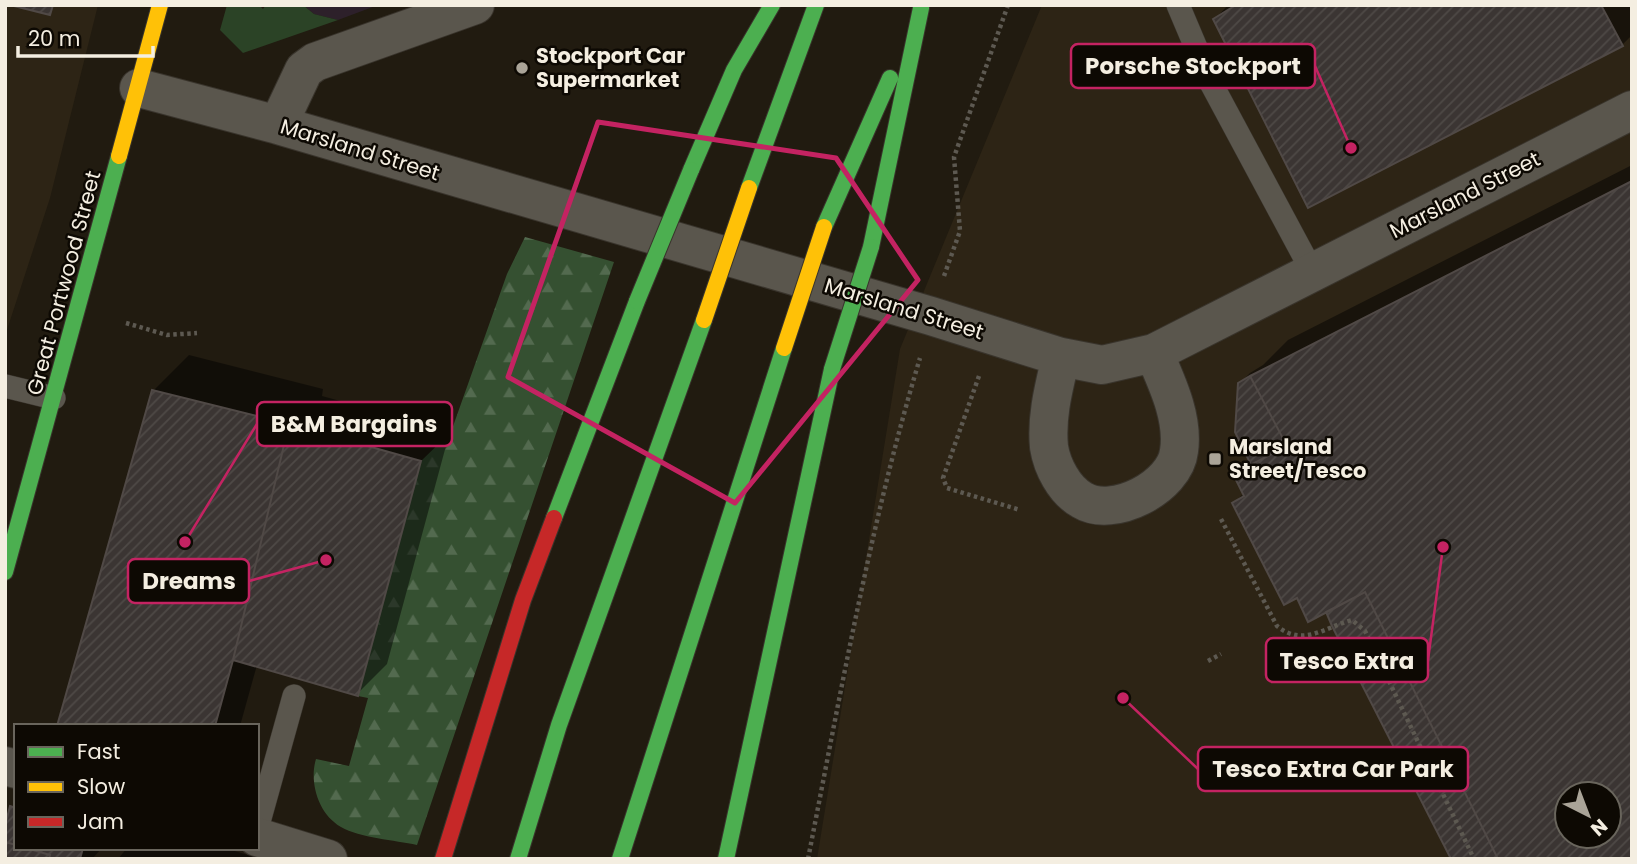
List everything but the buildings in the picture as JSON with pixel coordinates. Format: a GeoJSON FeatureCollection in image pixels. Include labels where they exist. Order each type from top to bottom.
{"type":"FeatureCollection","features":[{"type":"Feature","properties":{"kind":"main road","name":"Great Portwood Street"},"geometry":{"type":"LineString","coordinates":[[5,572],[160,5]]}},
{"type":"Feature","properties":{"kind":"main road"},"geometry":{"type":"LineString","coordinates":[[443,859],[523,600],[637,301],[734,70],[772,5]]}},
{"type":"Feature","properties":{"kind":"main road"},"geometry":{"type":"LineString","coordinates":[[518,859],[559,725],[816,5]]}},
{"type":"Feature","properties":{"kind":"main road"},"geometry":{"type":"LineString","coordinates":[[620,859],[824,227],[922,7]]}},
{"type":"Feature","properties":{"kind":"main road"},"geometry":{"type":"LineString","coordinates":[[726,859],[832,369],[871,247],[922,7]]}},
{"type":"Feature","properties":{"kind":"street"},"geometry":{"type":"LineString","coordinates":[[278,125],[304,70],[315,62],[475,5]]}},
{"type":"Feature","properties":{"kind":"street","name":"Marsland Street"},"geometry":{"type":"LineString","coordinates":[[139,88],[278,125],[931,316],[1061,357],[1102,365],[1154,354],[1632,110]]}},
{"type":"Feature","properties":{"kind":"street"},"geometry":{"type":"LineString","coordinates":[[1061,357],[1050,406],[1049,449],[1068,489],[1083,501],[1105,506],[1134,499],[1155,487],[1172,471],[1179,452],[1174,402],[1154,354]]}},
{"type":"Feature","properties":{"kind":"street"},"geometry":{"type":"LineString","coordinates":[[259,838],[328,859]]}},
{"type":"Feature","properties":{"kind":"lane"},"geometry":{"type":"LineString","coordinates":[[1178,5],[1211,83],[1313,273]]}},
{"type":"Feature","properties":{"kind":"lane"},"geometry":{"type":"LineString","coordinates":[[5,386],[54,398]]}},
{"type":"Feature","properties":{"kind":"lane"},"geometry":{"type":"LineString","coordinates":[[259,822],[295,696]]}},
{"type":"Feature","properties":{"kind":"path"},"geometry":{"type":"LineString","coordinates":[[808,859],[847,662],[898,429],[931,316],[960,231],[954,157],[1008,5]]}},
{"type":"Feature","properties":{"kind":"path"},"geometry":{"type":"LineString","coordinates":[[126,323],[167,335],[197,333]]}},
{"type":"Feature","properties":{"kind":"path"},"geometry":{"type":"LineString","coordinates":[[983,365],[943,478],[947,488],[1020,510]]}},
{"type":"Feature","properties":{"kind":"path"},"geometry":{"type":"LineString","coordinates":[[1221,519],[1277,626],[1288,634],[1304,637],[1352,620],[1365,631],[1474,859]]}},
{"type":"Feature","properties":{"kind":"path"},"geometry":{"type":"LineString","coordinates":[[1208,661],[1221,654]]}},
{"type":"Feature","properties":{"kind":"highlighted area"},"geometry":{"type":"Polygon","coordinates":[[[598,122],[836,158],[918,280],[735,503],[508,377],[598,122]]]}},
{"type":"Feature","properties":{"kind":"shaded area"},"geometry":{"type":"Polygon","coordinates":[[[5,5],[98,5],[50,198],[5,336],[5,5]]]}},
{"type":"Feature","properties":{"kind":"shaded area"},"geometry":{"type":"Polygon","coordinates":[[[303,5],[378,5],[338,20],[314,14],[303,5]]]}},
{"type":"Feature","properties":{"kind":"shaded area"},"geometry":{"type":"Polygon","coordinates":[[[1042,5],[1632,5],[1632,859],[817,859],[900,349],[1042,5]]]}},
{"type":"Feature","properties":{"kind":"green space"},"geometry":{"type":"Polygon","coordinates":[[[227,5],[259,5],[263,9],[266,5],[303,5],[314,14],[338,20],[243,53],[220,30],[227,5]]]}},
{"type":"Feature","properties":{"kind":"green space"},"geometry":{"type":"Polygon","coordinates":[[[525,237],[614,262],[417,845],[358,834],[333,821],[321,806],[314,778],[316,759],[349,766],[368,698],[358,696],[421,461],[451,432],[507,274],[525,237]]]}},
{"type":"Feature","properties":{"kind":"traffic: fast"},"geometry":{"type":"LineString","coordinates":[[691,170],[734,70],[772,5]]}},
{"type":"Feature","properties":{"kind":"traffic: fast"},"geometry":{"type":"LineString","coordinates":[[749,188],[816,5]]}},
{"type":"Feature","properties":{"kind":"traffic: fast"},"geometry":{"type":"LineString","coordinates":[[871,247],[921,8]]}},
{"type":"Feature","properties":{"kind":"traffic: fast"},"geometry":{"type":"LineString","coordinates":[[824,227],[890,78]]}},
{"type":"Feature","properties":{"kind":"traffic: fast"},"geometry":{"type":"LineString","coordinates":[[5,572],[119,156]]}},
{"type":"Feature","properties":{"kind":"traffic: fast"},"geometry":{"type":"LineString","coordinates":[[637,301],[691,170]]}},
{"type":"Feature","properties":{"kind":"traffic: fast"},"geometry":{"type":"LineString","coordinates":[[832,369],[871,247]]}},
{"type":"Feature","properties":{"kind":"traffic: fast"},"geometry":{"type":"LineString","coordinates":[[554,518],[637,301]]}},
{"type":"Feature","properties":{"kind":"traffic: fast"},"geometry":{"type":"LineString","coordinates":[[518,859],[559,725],[704,320]]}},
{"type":"Feature","properties":{"kind":"traffic: fast"},"geometry":{"type":"LineString","coordinates":[[620,859],[784,348]]}},
{"type":"Feature","properties":{"kind":"traffic: fast"},"geometry":{"type":"LineString","coordinates":[[726,859],[832,369]]}},
{"type":"Feature","properties":{"kind":"traffic: slow"},"geometry":{"type":"LineString","coordinates":[[119,156],[160,5]]}},
{"type":"Feature","properties":{"kind":"traffic: slow"},"geometry":{"type":"LineString","coordinates":[[704,320],[749,188]]}},
{"type":"Feature","properties":{"kind":"traffic: slow"},"geometry":{"type":"LineString","coordinates":[[784,348],[824,227]]}},
{"type":"Feature","properties":{"kind":"traffic: jam"},"geometry":{"type":"LineString","coordinates":[[443,859],[523,600],[554,518]]}},
{"type":"Feature","properties":{"kind":"place","name":"Stockport Car Supermarket"},"geometry":{"type":"Point","coordinates":[522,68]}},
{"type":"Feature","properties":{"kind":"place","name":"Porsche Stockport"},"geometry":{"type":"Point","coordinates":[1351,148]}},
{"type":"Feature","properties":{"kind":"place","name":"Marsland Street/Tesco"},"geometry":{"type":"Point","coordinates":[1215,459]}},
{"type":"Feature","properties":{"kind":"place","name":"B&M Bargains"},"geometry":{"type":"Point","coordinates":[185,542]}},
{"type":"Feature","properties":{"kind":"place","name":"Tesco Extra"},"geometry":{"type":"Point","coordinates":[1443,547]}},
{"type":"Feature","properties":{"kind":"place","name":"Dreams"},"geometry":{"type":"Point","coordinates":[326,560]}},
{"type":"Feature","properties":{"kind":"place","name":"Tesco Extra Car Park"},"geometry":{"type":"Point","coordinates":[1123,698]}}]}
